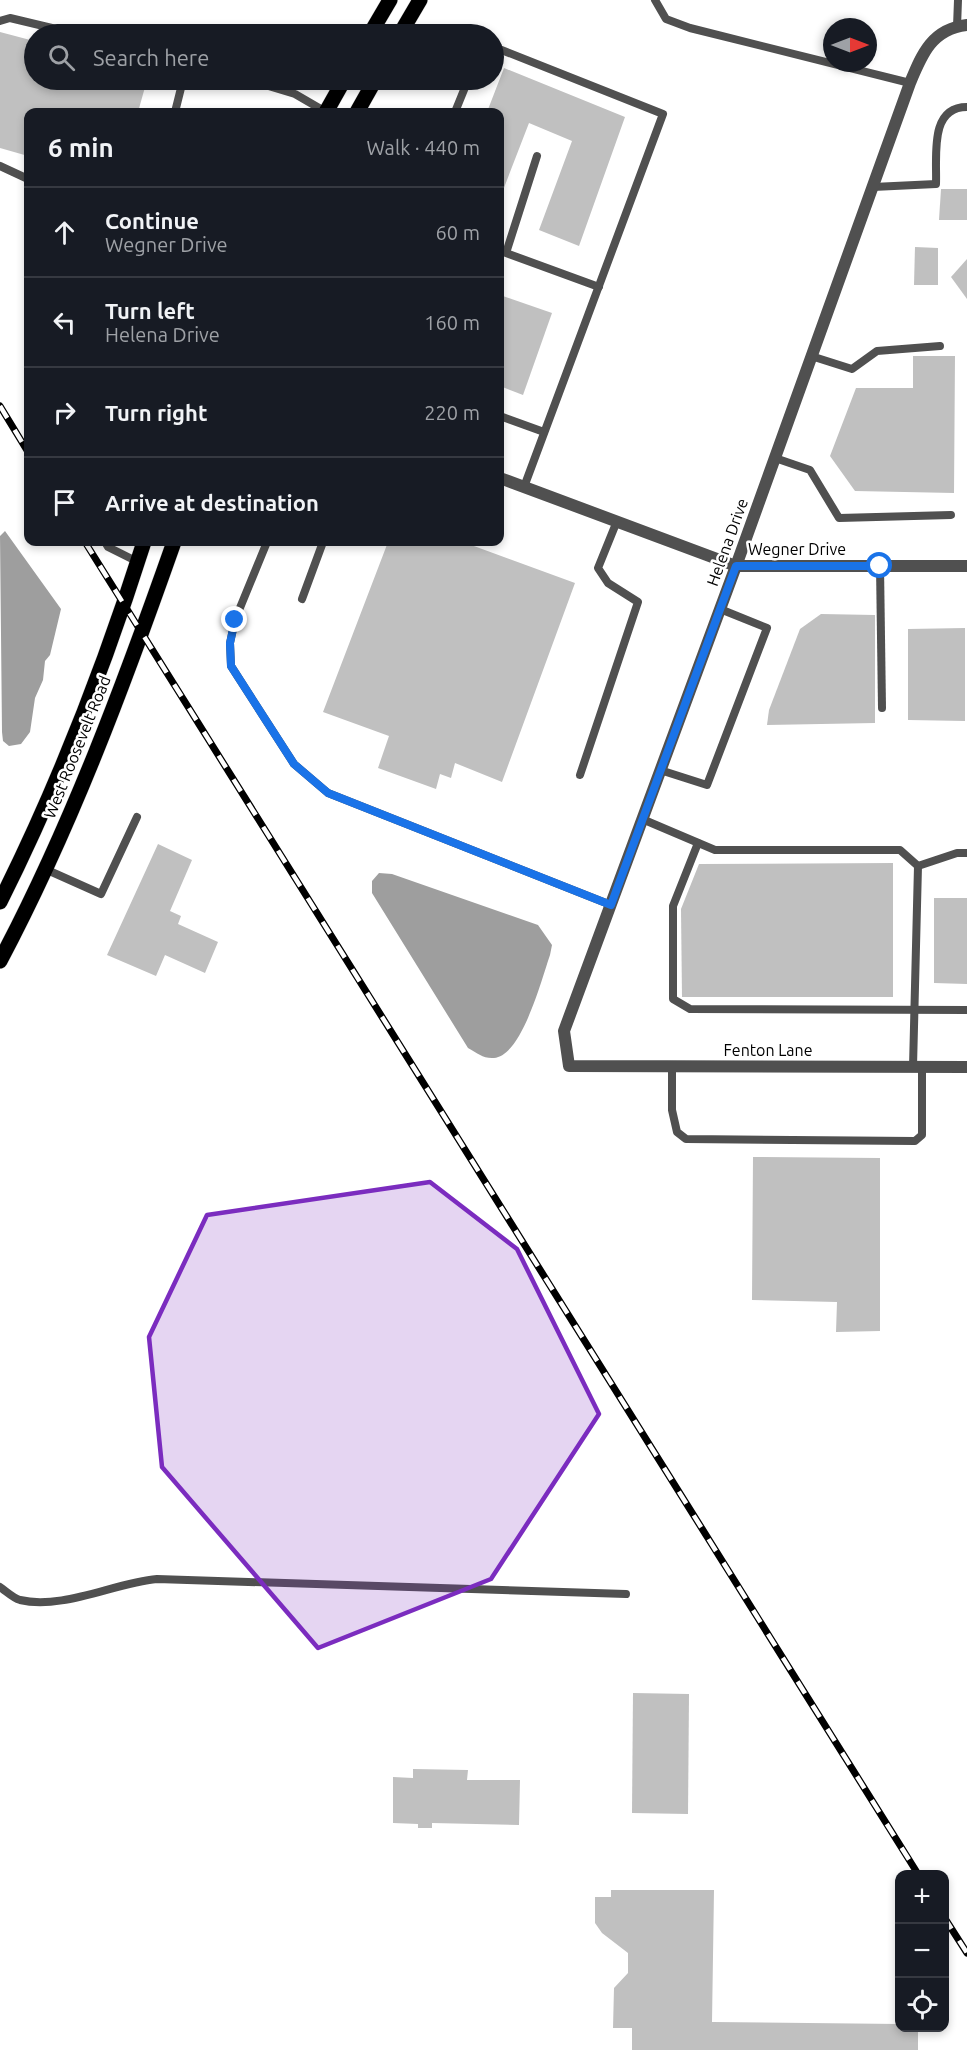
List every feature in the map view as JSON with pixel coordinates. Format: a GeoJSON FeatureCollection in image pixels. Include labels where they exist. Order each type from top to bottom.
{"type":"FeatureCollection","features":[{"type":"Feature","properties":{"kind":"main road"},"geometry":{"type":"LineString","coordinates":[[376,24],[390,0]]}},
{"type":"Feature","properties":{"kind":"main road"},"geometry":{"type":"LineString","coordinates":[[406,24],[420,0]]}},
{"type":"Feature","properties":{"kind":"main road"},"geometry":{"type":"LineString","coordinates":[[328,108],[338,90]]}},
{"type":"Feature","properties":{"kind":"main road"},"geometry":{"type":"LineString","coordinates":[[359,108],[369,90]]}},
{"type":"Feature","properties":{"kind":"main road","name":"West Roosevelt Road"},"geometry":{"type":"LineString","coordinates":[[0,902],[64,762],[143,546]]}},
{"type":"Feature","properties":{"kind":"main road","name":"West Roosevelt Road"},"geometry":{"type":"LineString","coordinates":[[0,961],[45,869],[104,730],[173,546]]}},
{"type":"Feature","properties":{"kind":"street","name":"Helena Drive"},"geometry":{"type":"LineString","coordinates":[[569,1066],[564,1031],[736,566],[910,83],[922,54],[938,34],[962,26]]}},
{"type":"Feature","properties":{"kind":"street","name":"Wegner Drive"},"geometry":{"type":"LineString","coordinates":[[504,480],[736,566],[967,566]]}},
{"type":"Feature","properties":{"kind":"street","name":"Fenton Lane"},"geometry":{"type":"LineString","coordinates":[[569,1066],[967,1067]]}},
{"type":"Feature","properties":{"kind":"lane"},"geometry":{"type":"LineString","coordinates":[[654,0],[666,19],[690,28],[910,83]]}},
{"type":"Feature","properties":{"kind":"lane"},"geometry":{"type":"LineString","coordinates":[[958,0],[962,26]]}},
{"type":"Feature","properties":{"kind":"lane"},"geometry":{"type":"LineString","coordinates":[[0,21],[10,18],[35,24]]}},
{"type":"Feature","properties":{"kind":"lane"},"geometry":{"type":"LineString","coordinates":[[504,51],[663,114],[524,487]]}},
{"type":"Feature","properties":{"kind":"lane"},"geometry":{"type":"LineString","coordinates":[[176,108],[180,90]]}},
{"type":"Feature","properties":{"kind":"lane"},"geometry":{"type":"LineString","coordinates":[[282,90],[295,94],[319,108]]}},
{"type":"Feature","properties":{"kind":"lane"},"geometry":{"type":"LineString","coordinates":[[457,108],[464,90]]}},
{"type":"Feature","properties":{"kind":"lane"},"geometry":{"type":"LineString","coordinates":[[873,187],[936,184],[938,127],[945,113],[957,107],[967,107]]}},
{"type":"Feature","properties":{"kind":"lane"},"geometry":{"type":"LineString","coordinates":[[537,156],[506,253],[599,286]]}},
{"type":"Feature","properties":{"kind":"lane"},"geometry":{"type":"LineString","coordinates":[[0,166],[24,177]]}},
{"type":"Feature","properties":{"kind":"lane"},"geometry":{"type":"LineString","coordinates":[[812,356],[852,369],[877,351],[940,346]]}},
{"type":"Feature","properties":{"kind":"lane"},"geometry":{"type":"LineString","coordinates":[[504,417],[544,432]]}},
{"type":"Feature","properties":{"kind":"lane"},"geometry":{"type":"LineString","coordinates":[[775,458],[810,470],[839,518],[951,515]]}},
{"type":"Feature","properties":{"kind":"lane"},"geometry":{"type":"LineString","coordinates":[[580,775],[638,602],[608,583],[598,568],[617,521]]}},
{"type":"Feature","properties":{"kind":"lane"},"geometry":{"type":"LineString","coordinates":[[112,546],[138,562]]}},
{"type":"Feature","properties":{"kind":"lane"},"geometry":{"type":"LineString","coordinates":[[265,546],[235,620],[230,643],[231,666],[294,764],[328,793],[611,905]]}},
{"type":"Feature","properties":{"kind":"lane"},"geometry":{"type":"LineString","coordinates":[[302,599],[322,546]]}},
{"type":"Feature","properties":{"kind":"lane"},"geometry":{"type":"LineString","coordinates":[[880,566],[882,708]]}},
{"type":"Feature","properties":{"kind":"lane"},"geometry":{"type":"LineString","coordinates":[[660,770],[707,785],[767,628],[720,609]]}},
{"type":"Feature","properties":{"kind":"lane"},"geometry":{"type":"LineString","coordinates":[[45,869],[101,894],[137,817]]}},
{"type":"Feature","properties":{"kind":"lane"},"geometry":{"type":"LineString","coordinates":[[642,819],[715,850],[900,850],[918,866],[915,1010],[922,1135],[915,1141],[686,1139],[677,1132],[672,1110],[672,1066]]}},
{"type":"Feature","properties":{"kind":"lane"},"geometry":{"type":"LineString","coordinates":[[698,843],[673,906],[674,999],[690,1009],[967,1010]]}},
{"type":"Feature","properties":{"kind":"lane"},"geometry":{"type":"LineString","coordinates":[[918,866],[957,853],[967,853]]}},
{"type":"Feature","properties":{"kind":"lane"},"geometry":{"type":"LineString","coordinates":[[0,1587],[18,1599],[50,1602],[138,1581],[157,1579],[626,1594]]}},
{"type":"Feature","properties":{"kind":"highlighted area"},"geometry":{"type":"Polygon","coordinates":[[[430,1182],[517,1249],[599,1414],[491,1579],[318,1648],[162,1467],[149,1337],[207,1215],[430,1182]]]}},
{"type":"Feature","properties":{"kind":"shaded area"},"geometry":{"type":"Polygon","coordinates":[[[5,531],[61,609],[50,655],[45,661],[43,680],[35,698],[30,732],[21,744],[9,746],[3,741],[2,732],[0,536],[5,531]]]}},
{"type":"Feature","properties":{"kind":"shaded area"},"geometry":{"type":"Polygon","coordinates":[[[379,873],[392,874],[538,925],[552,945],[530,1014],[522,1031],[504,1054],[487,1058],[468,1048],[372,893],[372,881],[379,873]]]}},
{"type":"Feature","properties":{"kind":"building"},"geometry":{"type":"Polygon","coordinates":[[[0,32],[24,38],[24,90],[144,90],[139,108],[24,108],[24,155],[0,148],[0,32]]]}},
{"type":"Feature","properties":{"kind":"building"},"geometry":{"type":"Polygon","coordinates":[[[504,68],[625,117],[579,246],[539,230],[572,141],[529,123],[504,188],[504,108],[489,108],[496,90],[504,90],[504,68]]]}},
{"type":"Feature","properties":{"kind":"building"},"geometry":{"type":"Polygon","coordinates":[[[941,189],[967,189],[967,220],[939,220],[941,189]]]}},
{"type":"Feature","properties":{"kind":"building"},"geometry":{"type":"Polygon","coordinates":[[[915,247],[938,248],[938,285],[914,285],[915,247]]]}},
{"type":"Feature","properties":{"kind":"building"},"geometry":{"type":"Polygon","coordinates":[[[967,259],[967,299],[951,277],[967,259]]]}},
{"type":"Feature","properties":{"kind":"building"},"geometry":{"type":"Polygon","coordinates":[[[504,296],[552,313],[523,395],[504,388],[504,296]]]}},
{"type":"Feature","properties":{"kind":"building"},"geometry":{"type":"Polygon","coordinates":[[[913,356],[955,356],[954,493],[855,491],[830,456],[856,388],[913,388],[913,356]]]}},
{"type":"Feature","properties":{"kind":"building"},"geometry":{"type":"Polygon","coordinates":[[[386,546],[474,546],[575,583],[502,782],[455,763],[451,778],[440,774],[436,789],[378,768],[389,736],[323,712],[386,546]]]}},
{"type":"Feature","properties":{"kind":"building"},"geometry":{"type":"Polygon","coordinates":[[[821,614],[875,615],[875,723],[767,725],[769,710],[800,629],[821,614]]]}},
{"type":"Feature","properties":{"kind":"building"},"geometry":{"type":"Polygon","coordinates":[[[965,628],[965,721],[908,720],[908,629],[965,628]]]}},
{"type":"Feature","properties":{"kind":"building"},"geometry":{"type":"Polygon","coordinates":[[[158,844],[192,860],[170,911],[181,916],[178,924],[218,942],[205,973],[165,955],[156,976],[107,955],[158,844]]]}},
{"type":"Feature","properties":{"kind":"building"},"geometry":{"type":"Polygon","coordinates":[[[893,863],[893,997],[682,997],[681,909],[699,864],[893,863]]]}},
{"type":"Feature","properties":{"kind":"building"},"geometry":{"type":"Polygon","coordinates":[[[934,898],[967,898],[967,984],[934,983],[934,898]]]}},
{"type":"Feature","properties":{"kind":"building"},"geometry":{"type":"Polygon","coordinates":[[[753,1157],[880,1158],[880,1331],[836,1332],[837,1302],[752,1300],[753,1157]]]}},
{"type":"Feature","properties":{"kind":"building"},"geometry":{"type":"Polygon","coordinates":[[[633,1693],[689,1694],[688,1814],[632,1813],[633,1693]]]}},
{"type":"Feature","properties":{"kind":"building"},"geometry":{"type":"Polygon","coordinates":[[[413,1769],[468,1770],[467,1780],[520,1780],[519,1825],[432,1823],[432,1828],[418,1828],[418,1824],[393,1823],[393,1777],[413,1778],[413,1769]]]}},
{"type":"Feature","properties":{"kind":"building"},"geometry":{"type":"Polygon","coordinates":[[[611,1890],[714,1890],[712,2022],[895,2024],[895,2032],[918,2032],[918,2050],[632,2050],[632,2028],[613,2028],[614,1988],[628,1973],[628,1953],[602,1933],[595,1923],[595,1897],[611,1897],[611,1890]]]}},
{"type":"Feature","properties":{"kind":"railway"},"geometry":{"type":"LineString","coordinates":[[0,406],[24,445]]}},
{"type":"Feature","properties":{"kind":"railway"},"geometry":{"type":"LineString","coordinates":[[88,546],[915,1870]]}},
{"type":"Feature","properties":{"kind":"railway"},"geometry":{"type":"LineString","coordinates":[[948,1924],[967,1953]]}},
{"type":"Feature","properties":{"kind":"route"},"geometry":{"type":"LineString","coordinates":[[235,620],[230,643],[231,666],[294,764],[328,793],[611,905],[736,566],[880,566]]}}]}
